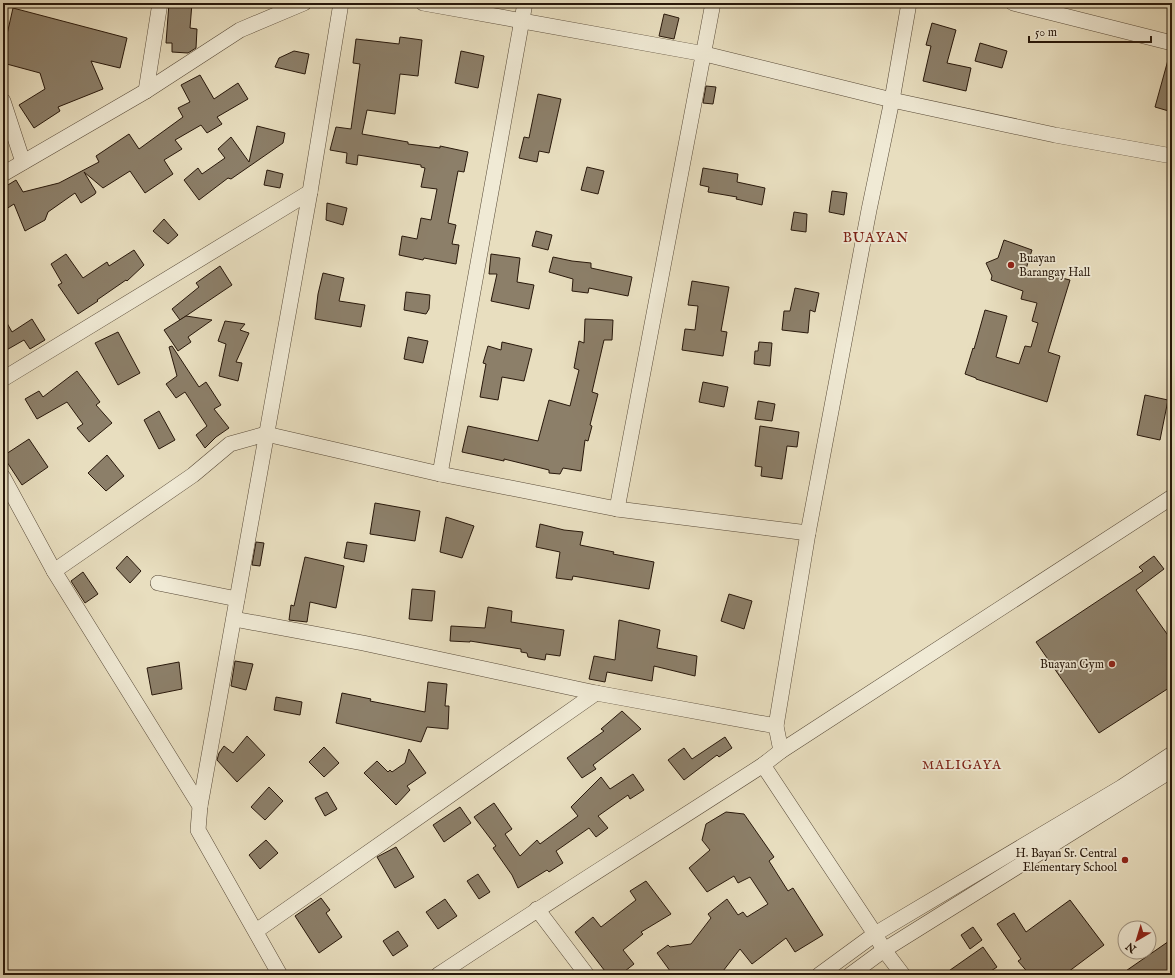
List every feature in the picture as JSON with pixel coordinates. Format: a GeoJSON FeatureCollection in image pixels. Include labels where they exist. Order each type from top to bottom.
{"type":"FeatureCollection","features":[{"type":"Feature","properties":{"kind":"street"},"geometry":{"type":"LineString","coordinates":[[146,91],[160,3]]}},
{"type":"Feature","properties":{"kind":"street"},"geometry":{"type":"LineString","coordinates":[[3,174],[146,91],[240,30],[304,3]]}},
{"type":"Feature","properties":{"kind":"street"},"geometry":{"type":"LineString","coordinates":[[280,975],[198,830],[200,806],[310,192],[341,3]]}},
{"type":"Feature","properties":{"kind":"street"},"geometry":{"type":"LineString","coordinates":[[423,3],[705,54],[892,100],[1055,135],[1172,156]]}},
{"type":"Feature","properties":{"kind":"street"},"geometry":{"type":"LineString","coordinates":[[440,474],[525,3]]}},
{"type":"Feature","properties":{"kind":"street"},"geometry":{"type":"LineString","coordinates":[[617,509],[705,54],[713,3]]}},
{"type":"Feature","properties":{"kind":"street"},"geometry":{"type":"LineString","coordinates":[[780,751],[776,726],[808,533],[867,218],[892,100],[909,3]]}},
{"type":"Feature","properties":{"kind":"street"},"geometry":{"type":"LineString","coordinates":[[1013,3],[1172,43]]}},
{"type":"Feature","properties":{"kind":"street"},"geometry":{"type":"LineString","coordinates":[[3,101],[23,162]]}},
{"type":"Feature","properties":{"kind":"street"},"geometry":{"type":"LineString","coordinates":[[3,379],[310,192]]}},
{"type":"Feature","properties":{"kind":"street"},"geometry":{"type":"LineString","coordinates":[[54,571],[193,475],[230,444],[266,434],[440,474],[617,509],[808,533]]}},
{"type":"Feature","properties":{"kind":"street"},"geometry":{"type":"LineString","coordinates":[[3,477],[54,571],[200,806]]}},
{"type":"Feature","properties":{"kind":"street"},"geometry":{"type":"LineString","coordinates":[[438,975],[537,909],[763,765],[780,751],[1051,574],[1170,502]]}},
{"type":"Feature","properties":{"kind":"street"},"geometry":{"type":"LineString","coordinates":[[158,583],[237,599]]}},
{"type":"Feature","properties":{"kind":"street"},"geometry":{"type":"LineString","coordinates":[[234,619],[363,643],[596,693],[776,726]]}},
{"type":"Feature","properties":{"kind":"street"},"geometry":{"type":"LineString","coordinates":[[256,931],[596,693]]}},
{"type":"Feature","properties":{"kind":"street"},"geometry":{"type":"LineString","coordinates":[[818,975],[875,934],[1122,787],[1172,754]]}},
{"type":"Feature","properties":{"kind":"street"},"geometry":{"type":"LineString","coordinates":[[763,765],[875,934],[884,950],[903,975]]}},
{"type":"Feature","properties":{"kind":"street"},"geometry":{"type":"LineString","coordinates":[[850,975],[884,950],[1172,770]]}},
{"type":"Feature","properties":{"kind":"street"},"geometry":{"type":"LineString","coordinates":[[537,909],[587,975]]}},
{"type":"Feature","properties":{"kind":"building"},"geometry":{"type":"Polygon","coordinates":[[[169,3],[192,3],[190,28],[197,29],[196,48],[188,53],[172,52],[172,43],[166,43],[169,3]]]}},
{"type":"Feature","properties":{"kind":"building"},"geometry":{"type":"Polygon","coordinates":[[[13,8],[127,38],[120,68],[91,61],[103,89],[58,107],[60,111],[34,128],[19,105],[45,89],[40,73],[3,63],[3,52],[13,8]]]}},
{"type":"Feature","properties":{"kind":"building"},"geometry":{"type":"Polygon","coordinates":[[[664,14],[679,18],[674,39],[659,36],[664,14]]]}},
{"type":"Feature","properties":{"kind":"building"},"geometry":{"type":"Polygon","coordinates":[[[932,23],[956,30],[947,63],[971,68],[966,91],[923,81],[931,46],[926,45],[932,23]]]}},
{"type":"Feature","properties":{"kind":"building"},"geometry":{"type":"Polygon","coordinates":[[[400,37],[422,40],[418,76],[400,74],[395,114],[367,110],[362,134],[408,142],[408,144],[440,148],[440,146],[468,152],[464,172],[458,171],[448,223],[456,225],[452,244],[459,245],[456,264],[399,255],[402,236],[417,239],[421,218],[431,220],[437,189],[421,187],[425,168],[421,167],[421,165],[358,155],[357,165],[346,163],[347,153],[330,150],[336,127],[351,129],[360,64],[353,63],[356,39],[399,44],[400,37]]]}},
{"type":"Feature","properties":{"kind":"building"},"geometry":{"type":"Polygon","coordinates":[[[980,43],[1007,51],[1002,68],[975,61],[980,43]]]}},
{"type":"Feature","properties":{"kind":"building"},"geometry":{"type":"Polygon","coordinates":[[[294,51],[309,54],[305,74],[275,67],[279,58],[294,51]]]}},
{"type":"Feature","properties":{"kind":"building"},"geometry":{"type":"Polygon","coordinates":[[[461,51],[484,56],[478,88],[455,83],[461,51]]]}},
{"type":"Feature","properties":{"kind":"building"},"geometry":{"type":"Polygon","coordinates":[[[1168,60],[1172,61],[1172,112],[1155,107],[1168,60]]]}},
{"type":"Feature","properties":{"kind":"building"},"geometry":{"type":"Polygon","coordinates":[[[200,75],[214,99],[238,83],[248,99],[217,117],[222,124],[207,133],[201,125],[175,140],[182,149],[164,160],[173,174],[145,193],[130,171],[103,188],[84,172],[96,192],[95,194],[81,203],[75,193],[48,212],[45,220],[25,231],[14,204],[3,211],[3,188],[16,180],[23,192],[59,183],[99,162],[96,156],[129,134],[139,149],[183,117],[178,108],[190,102],[181,85],[200,75]]]}},
{"type":"Feature","properties":{"kind":"building"},"geometry":{"type":"Polygon","coordinates":[[[706,86],[716,87],[713,104],[703,103],[706,86]]]}},
{"type":"Feature","properties":{"kind":"building"},"geometry":{"type":"Polygon","coordinates":[[[538,94],[561,99],[549,153],[539,151],[537,162],[519,158],[524,137],[529,138],[538,94]]]}},
{"type":"Feature","properties":{"kind":"building"},"geometry":{"type":"Polygon","coordinates":[[[257,126],[285,133],[283,143],[231,179],[228,178],[199,200],[184,180],[198,168],[202,174],[225,158],[218,149],[231,137],[249,162],[257,126]]]}},
{"type":"Feature","properties":{"kind":"building"},"geometry":{"type":"Polygon","coordinates":[[[587,167],[604,171],[598,194],[581,190],[587,167]]]}},
{"type":"Feature","properties":{"kind":"building"},"geometry":{"type":"Polygon","coordinates":[[[703,168],[738,174],[737,182],[765,188],[762,205],[736,199],[737,197],[708,192],[709,187],[700,185],[703,168]]]}},
{"type":"Feature","properties":{"kind":"building"},"geometry":{"type":"Polygon","coordinates":[[[267,170],[283,174],[280,188],[264,185],[267,170]]]}},
{"type":"Feature","properties":{"kind":"building"},"geometry":{"type":"Polygon","coordinates":[[[832,191],[847,193],[844,215],[829,212],[832,191]]]}},
{"type":"Feature","properties":{"kind":"building"},"geometry":{"type":"Polygon","coordinates":[[[327,203],[347,208],[343,225],[326,220],[327,203]]]}},
{"type":"Feature","properties":{"kind":"building"},"geometry":{"type":"Polygon","coordinates":[[[794,212],[807,214],[806,232],[791,230],[794,212]]]}},
{"type":"Feature","properties":{"kind":"building"},"geometry":{"type":"Polygon","coordinates":[[[164,219],[178,235],[168,244],[153,231],[164,219]]]}},
{"type":"Feature","properties":{"kind":"building"},"geometry":{"type":"Polygon","coordinates":[[[536,231],[552,235],[548,250],[532,246],[536,231]]]}},
{"type":"Feature","properties":{"kind":"building"},"geometry":{"type":"Polygon","coordinates":[[[1004,240],[1032,250],[1026,269],[1070,280],[1048,352],[1060,356],[1047,402],[965,374],[985,310],[1007,316],[996,357],[1019,364],[1025,346],[1031,347],[1038,323],[1032,321],[1037,303],[1021,299],[1023,291],[991,280],[992,276],[986,263],[998,258],[1004,240]]]}},
{"type":"Feature","properties":{"kind":"building"},"geometry":{"type":"Polygon","coordinates":[[[134,250],[144,265],[127,281],[126,280],[78,314],[58,285],[62,283],[51,264],[66,254],[83,278],[107,262],[109,266],[134,250]]]}},
{"type":"Feature","properties":{"kind":"building"},"geometry":{"type":"Polygon","coordinates":[[[491,254],[520,258],[517,282],[534,285],[529,309],[491,301],[497,274],[489,274],[491,254]]]}},
{"type":"Feature","properties":{"kind":"building"},"geometry":{"type":"Polygon","coordinates":[[[553,257],[591,263],[591,268],[632,277],[628,296],[589,288],[588,293],[572,291],[573,279],[549,272],[553,257]]]}},
{"type":"Feature","properties":{"kind":"building"},"geometry":{"type":"Polygon","coordinates":[[[220,266],[232,285],[180,320],[172,309],[199,287],[196,283],[220,266]]]}},
{"type":"Feature","properties":{"kind":"building"},"geometry":{"type":"Polygon","coordinates":[[[323,273],[344,278],[339,301],[365,305],[361,327],[315,319],[318,294],[323,273]]]}},
{"type":"Feature","properties":{"kind":"building"},"geometry":{"type":"Polygon","coordinates":[[[692,281],[729,287],[721,331],[727,332],[723,356],[682,350],[685,329],[695,330],[698,306],[688,305],[692,281]]]}},
{"type":"Feature","properties":{"kind":"building"},"geometry":{"type":"Polygon","coordinates":[[[795,288],[819,293],[815,312],[810,310],[808,333],[782,330],[784,311],[790,311],[795,288]]]}},
{"type":"Feature","properties":{"kind":"building"},"geometry":{"type":"Polygon","coordinates":[[[406,292],[430,295],[429,309],[426,314],[404,310],[406,292]]]}},
{"type":"Feature","properties":{"kind":"building"},"geometry":{"type":"Polygon","coordinates":[[[3,316],[12,332],[32,319],[45,340],[30,349],[24,340],[3,352],[3,316]]]}},
{"type":"Feature","properties":{"kind":"building"},"geometry":{"type":"Polygon","coordinates":[[[186,316],[212,320],[188,337],[191,342],[178,351],[164,330],[186,316]]]}},
{"type":"Feature","properties":{"kind":"building"},"geometry":{"type":"Polygon","coordinates":[[[585,319],[613,320],[612,340],[604,340],[592,392],[598,394],[590,425],[592,426],[588,441],[585,440],[581,471],[563,468],[560,474],[549,473],[549,470],[504,459],[504,461],[462,452],[468,426],[538,441],[549,400],[570,406],[579,370],[574,368],[579,341],[584,343],[585,319]]]}},
{"type":"Feature","properties":{"kind":"building"},"geometry":{"type":"Polygon","coordinates":[[[225,321],[245,324],[240,330],[249,333],[236,362],[242,363],[238,381],[219,376],[226,344],[218,341],[225,321]]]}},
{"type":"Feature","properties":{"kind":"building"},"geometry":{"type":"Polygon","coordinates":[[[118,332],[140,373],[118,385],[95,343],[118,332]]]}},
{"type":"Feature","properties":{"kind":"building"},"geometry":{"type":"Polygon","coordinates":[[[408,337],[428,341],[423,363],[404,359],[408,337]]]}},
{"type":"Feature","properties":{"kind":"building"},"geometry":{"type":"Polygon","coordinates":[[[502,342],[532,349],[524,381],[502,377],[498,400],[480,397],[486,364],[483,363],[488,346],[501,350],[502,342]]]}},
{"type":"Feature","properties":{"kind":"building"},"geometry":{"type":"Polygon","coordinates":[[[759,342],[772,343],[770,366],[754,364],[755,351],[758,351],[759,342]]]}},
{"type":"Feature","properties":{"kind":"building"},"geometry":{"type":"Polygon","coordinates":[[[172,346],[199,387],[206,382],[221,405],[214,409],[229,428],[216,437],[205,448],[196,435],[207,426],[185,392],[176,398],[166,384],[177,376],[169,347],[172,346]]]}},
{"type":"Feature","properties":{"kind":"building"},"geometry":{"type":"Polygon","coordinates":[[[77,371],[100,402],[96,405],[112,423],[89,442],[77,428],[83,424],[67,402],[37,419],[25,399],[39,391],[43,397],[77,371]]]}},
{"type":"Feature","properties":{"kind":"building"},"geometry":{"type":"Polygon","coordinates":[[[703,382],[728,387],[724,407],[699,402],[703,382]]]}},
{"type":"Feature","properties":{"kind":"building"},"geometry":{"type":"Polygon","coordinates":[[[1145,395],[1168,400],[1160,440],[1137,435],[1145,395]]]}},
{"type":"Feature","properties":{"kind":"building"},"geometry":{"type":"Polygon","coordinates":[[[758,401],[775,404],[772,421],[755,419],[758,401]]]}},
{"type":"Feature","properties":{"kind":"building"},"geometry":{"type":"Polygon","coordinates":[[[159,411],[175,440],[159,449],[144,420],[159,411]]]}},
{"type":"Feature","properties":{"kind":"building"},"geometry":{"type":"Polygon","coordinates":[[[760,426],[799,432],[797,447],[787,446],[782,479],[761,476],[762,467],[755,466],[760,426]]]}},
{"type":"Feature","properties":{"kind":"building"},"geometry":{"type":"Polygon","coordinates":[[[29,439],[48,467],[22,485],[3,456],[29,439]]]}},
{"type":"Feature","properties":{"kind":"building"},"geometry":{"type":"Polygon","coordinates":[[[107,455],[124,476],[106,491],[88,473],[107,455]]]}},
{"type":"Feature","properties":{"kind":"building"},"geometry":{"type":"Polygon","coordinates":[[[375,503],[420,511],[415,541],[370,534],[375,503]]]}},
{"type":"Feature","properties":{"kind":"building"},"geometry":{"type":"Polygon","coordinates":[[[446,517],[474,526],[462,558],[440,552],[446,517]]]}},
{"type":"Feature","properties":{"kind":"building"},"geometry":{"type":"Polygon","coordinates":[[[540,524],[564,530],[583,532],[580,545],[614,552],[613,554],[654,562],[649,589],[573,576],[572,580],[556,578],[560,552],[536,547],[540,524]]]}},
{"type":"Feature","properties":{"kind":"building"},"geometry":{"type":"Polygon","coordinates":[[[256,542],[264,543],[260,566],[252,565],[256,542]]]}},
{"type":"Feature","properties":{"kind":"building"},"geometry":{"type":"Polygon","coordinates":[[[347,542],[367,545],[364,562],[344,558],[347,542]]]}},
{"type":"Feature","properties":{"kind":"building"},"geometry":{"type":"Polygon","coordinates":[[[127,556],[141,571],[130,583],[116,568],[127,556]]]}},
{"type":"Feature","properties":{"kind":"building","name":"Buayan Gym"},"geometry":{"type":"Polygon","coordinates":[[[1154,556],[1164,569],[1136,590],[1172,641],[1172,686],[1099,733],[1036,642],[1143,571],[1139,567],[1154,556]]]}},
{"type":"Feature","properties":{"kind":"building"},"geometry":{"type":"Polygon","coordinates":[[[305,557],[344,566],[336,608],[310,602],[307,622],[289,620],[291,605],[294,606],[305,557]]]}},
{"type":"Feature","properties":{"kind":"building"},"geometry":{"type":"Polygon","coordinates":[[[83,572],[98,594],[85,603],[71,581],[83,572]]]}},
{"type":"Feature","properties":{"kind":"building"},"geometry":{"type":"Polygon","coordinates":[[[412,589],[435,591],[432,621],[409,619],[412,589]]]}},
{"type":"Feature","properties":{"kind":"building"},"geometry":{"type":"Polygon","coordinates":[[[729,594],[752,601],[744,629],[721,621],[729,594]]]}},
{"type":"Feature","properties":{"kind":"building"},"geometry":{"type":"Polygon","coordinates":[[[488,607],[512,611],[511,622],[564,630],[560,656],[546,654],[545,660],[528,657],[527,653],[521,652],[521,649],[470,641],[450,641],[451,626],[485,628],[488,607]]]}},
{"type":"Feature","properties":{"kind":"building"},"geometry":{"type":"Polygon","coordinates":[[[619,620],[660,630],[657,648],[697,656],[695,676],[654,666],[652,681],[607,672],[605,682],[589,679],[594,656],[615,660],[619,620]]]}},
{"type":"Feature","properties":{"kind":"building"},"geometry":{"type":"Polygon","coordinates":[[[235,661],[253,664],[246,690],[231,686],[235,661]]]}},
{"type":"Feature","properties":{"kind":"building"},"geometry":{"type":"Polygon","coordinates":[[[179,662],[182,689],[152,695],[147,668],[179,662]]]}},
{"type":"Feature","properties":{"kind":"building"},"geometry":{"type":"Polygon","coordinates":[[[428,682],[447,684],[445,706],[449,706],[448,729],[427,727],[421,742],[336,723],[342,693],[371,699],[370,701],[425,712],[428,682]]]}},
{"type":"Feature","properties":{"kind":"building"},"geometry":{"type":"Polygon","coordinates":[[[276,697],[302,702],[300,715],[274,710],[276,697]]]}},
{"type":"Feature","properties":{"kind":"building"},"geometry":{"type":"Polygon","coordinates":[[[622,711],[641,729],[593,765],[596,769],[582,778],[567,758],[604,731],[601,729],[622,711]]]}},
{"type":"Feature","properties":{"kind":"building"},"geometry":{"type":"Polygon","coordinates":[[[247,736],[265,755],[237,782],[217,760],[219,753],[224,746],[233,753],[247,736]]]}},
{"type":"Feature","properties":{"kind":"building"},"geometry":{"type":"Polygon","coordinates":[[[725,737],[732,748],[719,757],[717,755],[684,780],[668,760],[684,748],[692,759],[725,737]]]}},
{"type":"Feature","properties":{"kind":"building"},"geometry":{"type":"Polygon","coordinates":[[[324,747],[339,763],[324,777],[309,762],[324,747]]]}},
{"type":"Feature","properties":{"kind":"building"},"geometry":{"type":"Polygon","coordinates":[[[409,749],[426,773],[407,786],[410,790],[396,805],[364,773],[377,761],[388,772],[390,770],[392,772],[405,763],[409,749]]]}},
{"type":"Feature","properties":{"kind":"building"},"geometry":{"type":"Polygon","coordinates":[[[633,774],[644,790],[630,799],[628,795],[598,816],[608,828],[596,837],[589,828],[556,851],[563,863],[549,872],[547,870],[518,888],[512,875],[493,848],[496,846],[474,817],[494,803],[512,829],[505,834],[520,856],[537,840],[540,844],[578,816],[571,807],[601,777],[610,789],[633,774]]]}},
{"type":"Feature","properties":{"kind":"building"},"geometry":{"type":"Polygon","coordinates":[[[269,787],[283,801],[265,820],[251,807],[269,787]]]}},
{"type":"Feature","properties":{"kind":"building"},"geometry":{"type":"Polygon","coordinates":[[[327,792],[337,809],[325,816],[315,798],[327,792]]]}},
{"type":"Feature","properties":{"kind":"building"},"geometry":{"type":"Polygon","coordinates":[[[460,807],[471,823],[444,842],[433,825],[460,807]]]}},
{"type":"Feature","properties":{"kind":"building"},"geometry":{"type":"Polygon","coordinates":[[[726,812],[744,814],[774,857],[769,861],[788,891],[793,888],[823,935],[795,952],[786,938],[752,964],[740,949],[720,975],[673,975],[657,953],[668,945],[670,947],[691,944],[711,918],[708,914],[727,899],[738,915],[743,912],[747,917],[768,904],[750,877],[738,883],[734,876],[707,892],[689,868],[710,850],[702,840],[706,824],[726,812]]]}},
{"type":"Feature","properties":{"kind":"building"},"geometry":{"type":"Polygon","coordinates":[[[266,840],[278,853],[260,869],[249,855],[266,840]]]}},
{"type":"Feature","properties":{"kind":"building"},"geometry":{"type":"Polygon","coordinates":[[[396,847],[414,877],[395,888],[377,857],[396,847]]]}},
{"type":"Feature","properties":{"kind":"building"},"geometry":{"type":"Polygon","coordinates":[[[478,874],[490,892],[479,899],[467,881],[478,874]]]}},
{"type":"Feature","properties":{"kind":"building"},"geometry":{"type":"Polygon","coordinates":[[[646,881],[671,914],[641,932],[643,934],[623,950],[634,964],[620,975],[608,975],[575,932],[593,917],[601,927],[636,900],[630,891],[646,881]]]}},
{"type":"Feature","properties":{"kind":"building"},"geometry":{"type":"Polygon","coordinates":[[[321,898],[330,910],[326,913],[342,937],[319,953],[295,916],[321,898]]]}},
{"type":"Feature","properties":{"kind":"building"},"geometry":{"type":"Polygon","coordinates":[[[445,899],[457,916],[438,929],[426,912],[445,899]]]}},
{"type":"Feature","properties":{"kind":"building"},"geometry":{"type":"Polygon","coordinates":[[[1070,900],[1104,945],[1064,975],[1030,975],[1018,961],[1021,959],[997,924],[1014,913],[1026,932],[1070,900]]]}},
{"type":"Feature","properties":{"kind":"building"},"geometry":{"type":"Polygon","coordinates":[[[973,927],[982,940],[970,949],[961,935],[973,927]]]}},
{"type":"Feature","properties":{"kind":"building"},"geometry":{"type":"Polygon","coordinates":[[[398,931],[408,946],[393,956],[383,941],[398,931]]]}},
{"type":"Feature","properties":{"kind":"building"},"geometry":{"type":"Polygon","coordinates":[[[1172,939],[1172,975],[1120,975],[1142,960],[1157,960],[1157,949],[1172,939]]]}},
{"type":"Feature","properties":{"kind":"building"},"geometry":{"type":"Polygon","coordinates":[[[983,947],[997,967],[985,975],[943,975],[983,947]]]}},
{"type":"Feature","properties":{"kind":"place","name":"Buayan Barangay Hall"},"geometry":{"type":"Point","coordinates":[1011,265]}},
{"type":"Feature","properties":{"kind":"place","name":"Buayan Gym"},"geometry":{"type":"Point","coordinates":[1112,664]}},
{"type":"Feature","properties":{"kind":"place","name":"H. Bayan Sr. Central Elementary School"},"geometry":{"type":"Point","coordinates":[1125,860]}},
{"type":"Feature","properties":{"kind":"district","name":"BUAYAN"},"geometry":{"type":"Point","coordinates":[876,237]}},
{"type":"Feature","properties":{"kind":"district","name":"MALIGAYA"},"geometry":{"type":"Point","coordinates":[962,764]}}]}
